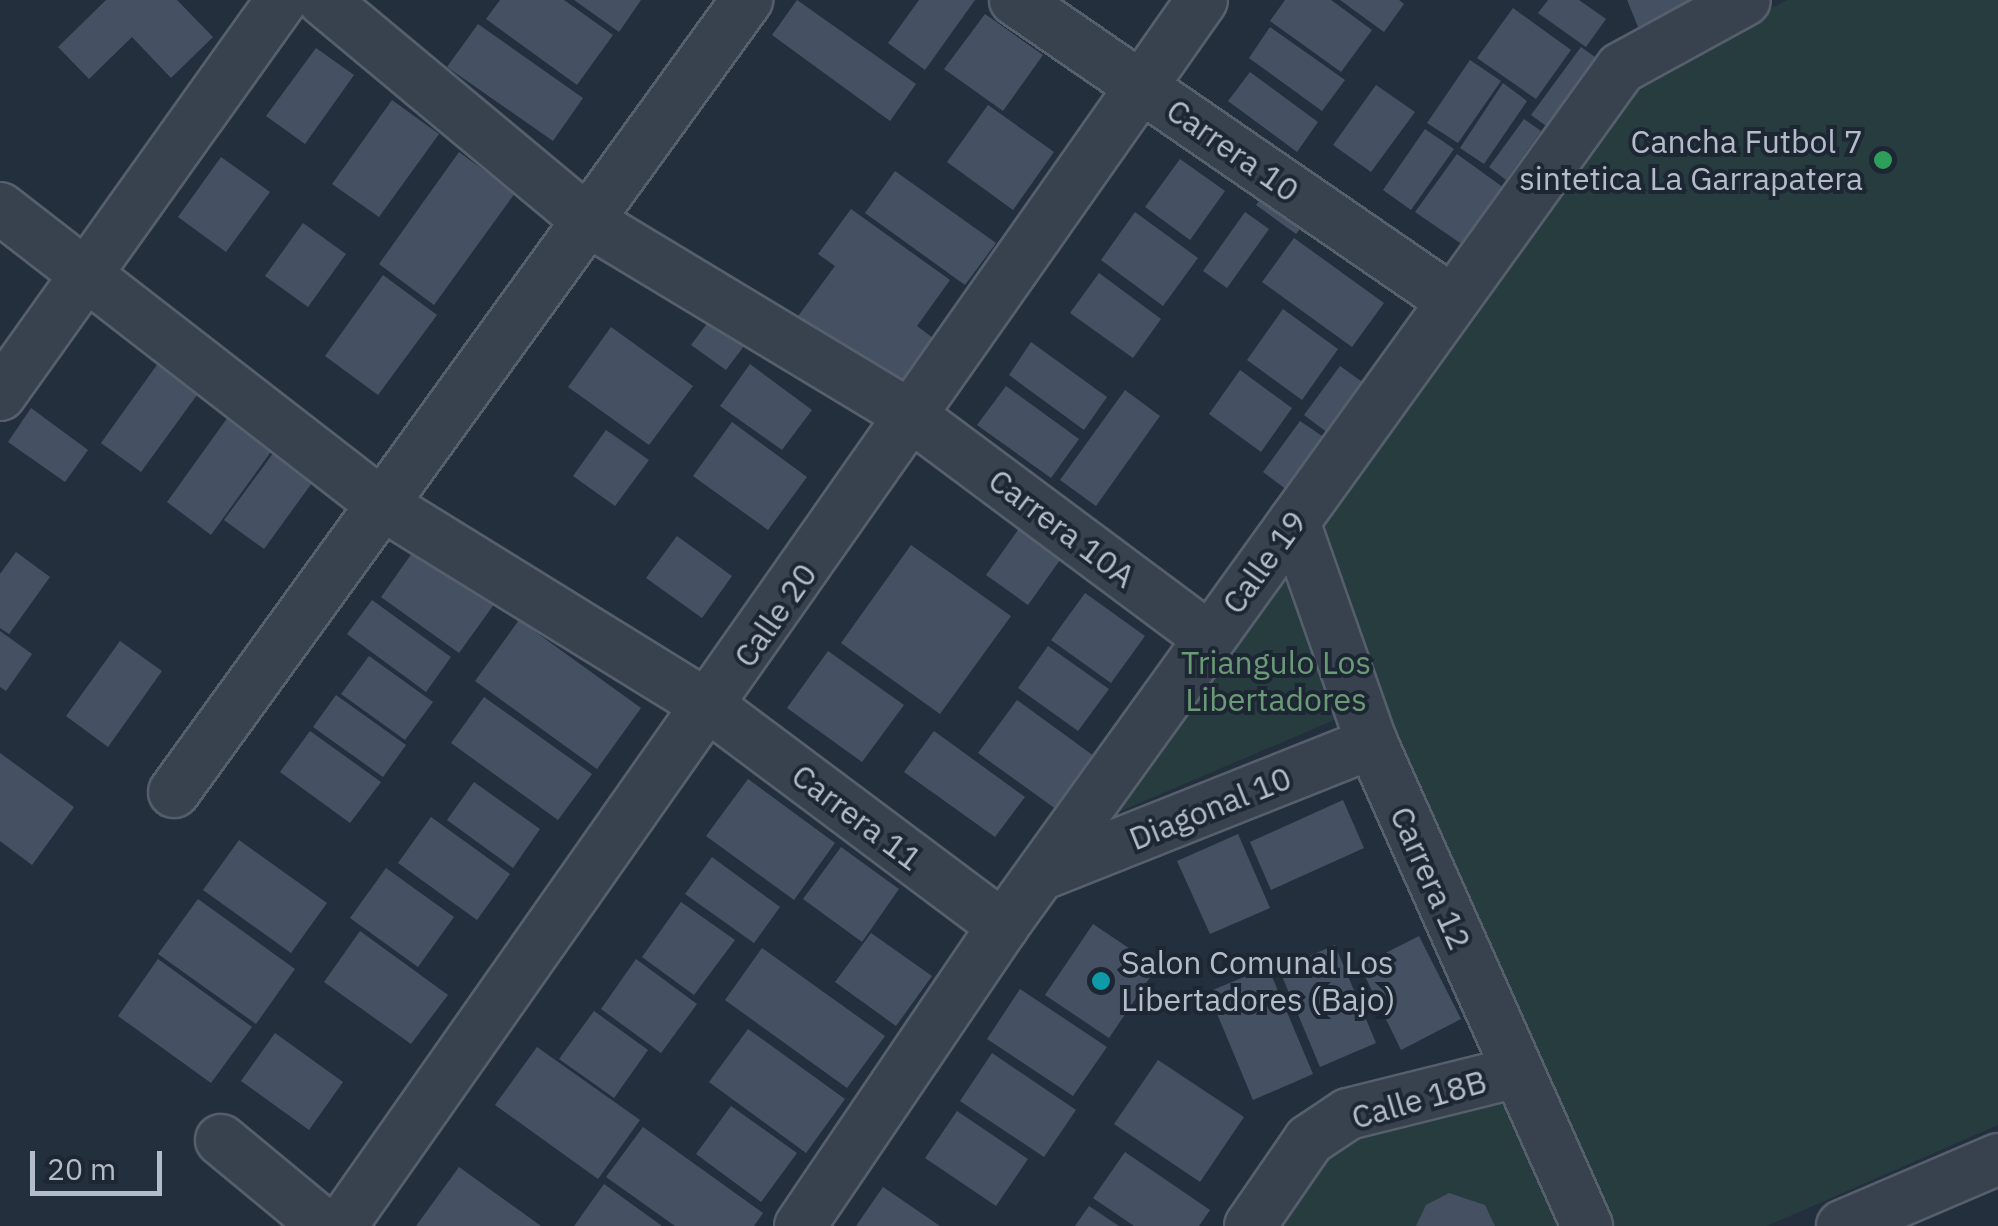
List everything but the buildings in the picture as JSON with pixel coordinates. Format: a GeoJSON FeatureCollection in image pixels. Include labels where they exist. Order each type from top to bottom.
{"type":"FeatureCollection","features":[{"type":"Feature","properties":{"kind":"street"},"geometry":{"type":"LineString","coordinates":[[0,394],[282,0]]}},
{"type":"Feature","properties":{"kind":"street","name":"Carrera 10A"},"geometry":{"type":"LineString","coordinates":[[323,0],[588,221],[914,418],[1209,638]]}},
{"type":"Feature","properties":{"kind":"street"},"geometry":{"type":"LineString","coordinates":[[174,792],[747,0]]}},
{"type":"Feature","properties":{"kind":"street","name":"Carrera 10"},"geometry":{"type":"LineString","coordinates":[[1015,0],[1451,300]]}},
{"type":"Feature","properties":{"kind":"street","name":"Calle 20"},"geometry":{"type":"LineString","coordinates":[[341,1226],[914,418],[1202,0]]}},
{"type":"Feature","properties":{"kind":"street","name":"Calle 19"},"geometry":{"type":"LineString","coordinates":[[800,1226],[1003,926],[1048,872],[1209,638],[1621,68],[1745,0]]}},
{"type":"Feature","properties":{"kind":"street"},"geometry":{"type":"LineString","coordinates":[[0,208],[88,272]]}},
{"type":"Feature","properties":{"kind":"street","name":"Carrera 11"},"geometry":{"type":"LineString","coordinates":[[88,272],[382,505],[710,707],[1003,926]]}},
{"type":"Feature","properties":{"kind":"street","name":"Carrera 12"},"geometry":{"type":"LineString","coordinates":[[1294,522],[1372,743],[1587,1226]]}},
{"type":"Feature","properties":{"kind":"street","name":"Diagonal 10"},"geometry":{"type":"LineString","coordinates":[[1048,872],[1372,743]]}},
{"type":"Feature","properties":{"kind":"street","name":"Calle 18B"},"geometry":{"type":"LineString","coordinates":[[1250,1226],[1309,1140],[1348,1114],[1517,1072]]}},
{"type":"Feature","properties":{"kind":"street"},"geometry":{"type":"LineString","coordinates":[[221,1140],[325,1226]]}},
{"type":"Feature","properties":{"kind":"street"},"geometry":{"type":"LineString","coordinates":[[1842,1226],[1938,1210],[1998,1159]]}},
{"type":"Feature","properties":{"kind":"green space"},"geometry":{"type":"Polygon","coordinates":[[[1787,0],[1998,0],[1998,1125],[1767,1226],[1605,1226],[1311,530],[1633,80],[1787,0]]]}},
{"type":"Feature","properties":{"kind":"green space","name":"Triangulo Los Libertadores"},"geometry":{"type":"Polygon","coordinates":[[[1288,563],[1353,712],[1107,817],[1288,563]]]}},
{"type":"Feature","properties":{"kind":"green space"},"geometry":{"type":"Polygon","coordinates":[[[1503,1093],[1569,1226],[1269,1226],[1324,1147],[1503,1093]]]}},
{"type":"Feature","properties":{"kind":"place","name":"Cancha Futbol 7 sintetica La Garrapatera"},"geometry":{"type":"Point","coordinates":[1883,160]}},
{"type":"Feature","properties":{"kind":"place","name":"Salon Comunal Los Libertadores (Bajo)"},"geometry":{"type":"Point","coordinates":[1101,981]}}]}
